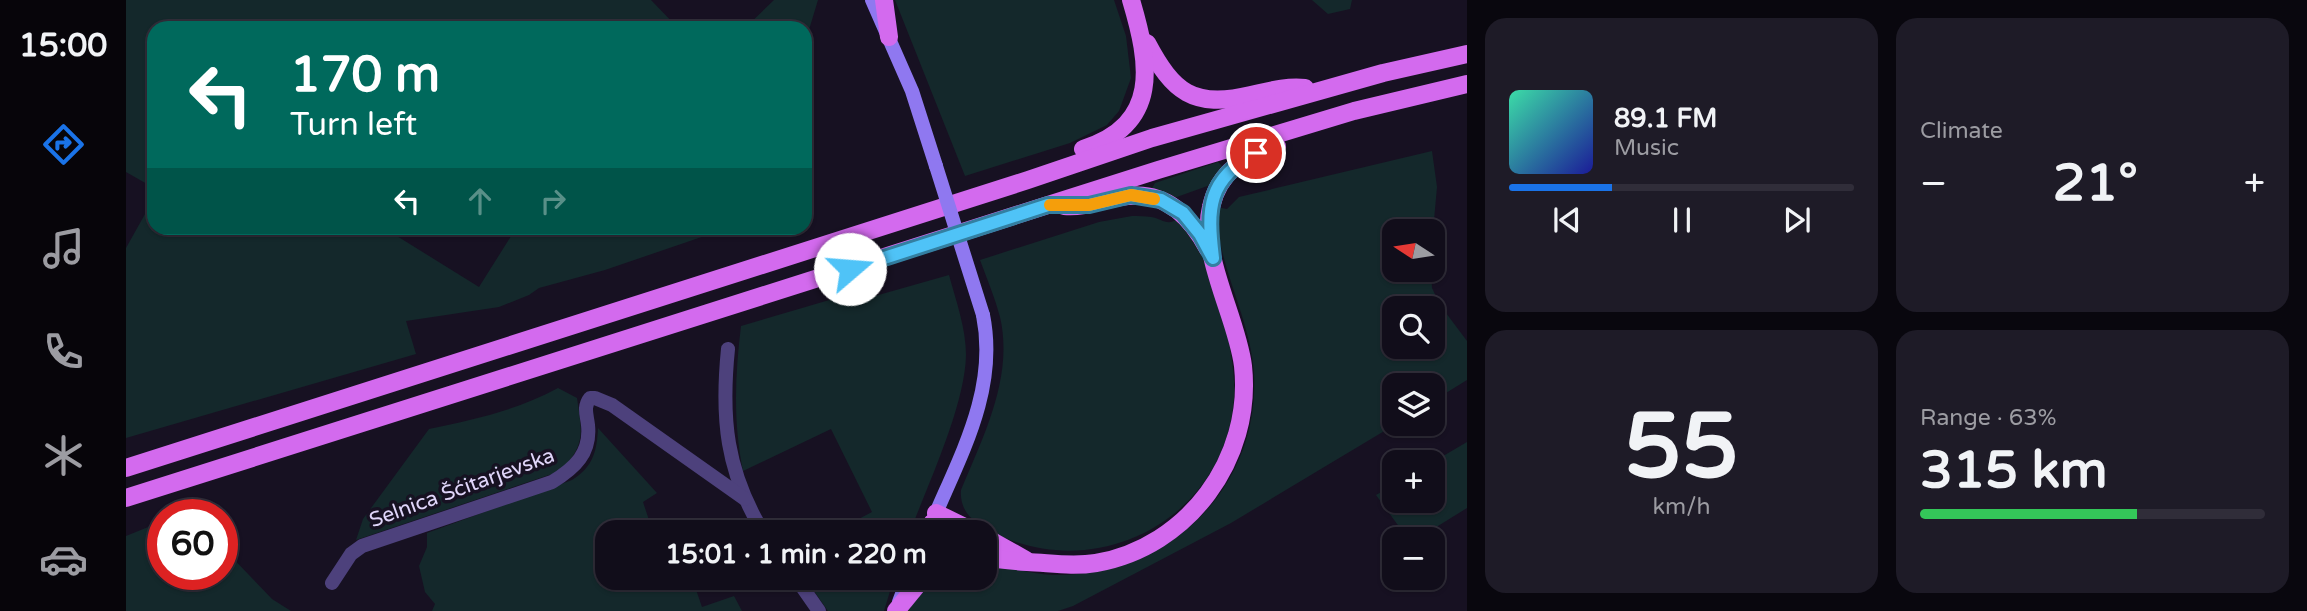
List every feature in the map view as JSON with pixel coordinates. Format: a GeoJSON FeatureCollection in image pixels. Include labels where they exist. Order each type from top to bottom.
{"type":"FeatureCollection","features":[{"type":"Feature","properties":{"kind":"main road"},"geometry":{"type":"LineString","coordinates":[[884,0],[889,37]]}},
{"type":"Feature","properties":{"kind":"main road"},"geometry":{"type":"LineString","coordinates":[[1028,180],[1052,163],[1113,136],[1138,108],[1145,91],[1146,74],[1139,27],[1131,0]]}},
{"type":"Feature","properties":{"kind":"main road"},"geometry":{"type":"LineString","coordinates":[[1139,27],[1163,73],[1182,91],[1195,96],[1231,99],[1280,88],[1322,90]]}},
{"type":"Feature","properties":{"kind":"main road"},"geometry":{"type":"LineString","coordinates":[[126,468],[1152,138],[1383,73],[1467,54]]}},
{"type":"Feature","properties":{"kind":"main road"},"geometry":{"type":"LineString","coordinates":[[126,499],[1048,205],[1322,121],[1467,84]]}},
{"type":"Feature","properties":{"kind":"main road"},"geometry":{"type":"LineString","coordinates":[[997,558],[1056,565],[1085,564],[1116,558],[1159,539],[1180,524],[1206,497],[1217,481],[1237,437],[1244,383],[1240,350],[1213,258],[1210,209],[1223,178],[1240,162],[1300,136],[1322,121]]}},
{"type":"Feature","properties":{"kind":"main road"},"geometry":{"type":"LineString","coordinates":[[1048,205],[1089,205],[1131,195],[1161,200],[1183,213],[1192,222],[1213,258]]}},
{"type":"Feature","properties":{"kind":"main road"},"geometry":{"type":"LineString","coordinates":[[997,544],[1029,562]]}},
{"type":"Feature","properties":{"kind":"main road"},"geometry":{"type":"LineString","coordinates":[[896,611],[913,590]]}},
{"type":"Feature","properties":{"kind":"street"},"geometry":{"type":"LineString","coordinates":[[872,0],[912,91],[983,315],[988,352],[980,406],[935,520]]}},
{"type":"Feature","properties":{"kind":"street","name":"Selnica Šćitarjevska"},"geometry":{"type":"LineString","coordinates":[[728,349],[724,389],[727,436],[735,474],[756,520]]}},
{"type":"Feature","properties":{"kind":"street","name":"Selnica Šćitarjevska"},"geometry":{"type":"LineString","coordinates":[[332,583],[351,554],[362,546],[552,482],[571,471],[580,459],[586,442],[586,407],[590,398],[612,405],[745,499]]}},
{"type":"Feature","properties":{"kind":"street"},"geometry":{"type":"LineString","coordinates":[[804,590],[819,611]]}},
{"type":"Feature","properties":{"kind":"street"},"geometry":{"type":"LineString","coordinates":[[896,611],[904,590]]}},
{"type":"Feature","properties":{"kind":"green space"},"geometry":{"type":"Polygon","coordinates":[[[126,0],[651,0],[671,21],[147,21],[147,184],[126,172],[126,0]]]}},
{"type":"Feature","properties":{"kind":"green space"},"geometry":{"type":"Polygon","coordinates":[[[774,0],[818,0],[812,21],[752,21],[774,0]]]}},
{"type":"Feature","properties":{"kind":"green space"},"geometry":{"type":"Polygon","coordinates":[[[895,0],[1114,0],[1126,36],[1131,78],[1119,111],[1107,125],[1070,143],[965,176],[895,0]]]}},
{"type":"Feature","properties":{"kind":"green space"},"geometry":{"type":"Polygon","coordinates":[[[1312,0],[1352,0],[1350,9],[1328,14],[1312,0]]]}},
{"type":"Feature","properties":{"kind":"green space"},"geometry":{"type":"Polygon","coordinates":[[[1432,151],[1437,187],[1434,219],[1382,219],[1382,282],[1432,282],[1436,296],[1382,296],[1382,359],[1445,359],[1445,312],[1467,341],[1467,380],[1445,394],[1445,373],[1382,373],[1382,432],[1231,523],[1073,606],[1058,611],[908,611],[922,590],[997,590],[997,565],[1053,575],[1095,572],[1134,561],[1169,543],[1199,518],[1223,488],[1241,454],[1252,415],[1254,373],[1247,331],[1227,270],[1218,229],[1216,207],[1227,209],[1239,197],[1432,151]]]}},
{"type":"Feature","properties":{"kind":"green space"},"geometry":{"type":"Polygon","coordinates":[[[1218,162],[1223,167],[1213,184],[1174,198],[1151,190],[1155,183],[1218,162]]]}},
{"type":"Feature","properties":{"kind":"green space"},"geometry":{"type":"Polygon","coordinates":[[[147,210],[147,235],[395,235],[479,287],[512,235],[708,235],[605,270],[539,288],[499,307],[406,321],[416,354],[126,438],[126,248],[147,210]]]}},
{"type":"Feature","properties":{"kind":"green space"},"geometry":{"type":"Polygon","coordinates":[[[1132,216],[1151,217],[1168,222],[1179,218],[1203,253],[1215,286],[1233,364],[1234,398],[1226,440],[1208,477],[1182,507],[1150,530],[1114,545],[1075,551],[1034,547],[997,534],[997,520],[974,520],[966,511],[961,498],[961,490],[994,406],[1003,362],[1000,317],[980,260],[1099,222],[1132,216]]]}},
{"type":"Feature","properties":{"kind":"green space"},"geometry":{"type":"Polygon","coordinates":[[[949,275],[964,335],[964,375],[953,421],[915,520],[857,520],[872,512],[831,429],[743,471],[736,398],[741,326],[843,296],[875,296],[949,275]]]}},
{"type":"Feature","properties":{"kind":"green space"},"geometry":{"type":"Polygon","coordinates":[[[558,388],[577,398],[581,429],[575,453],[561,471],[356,540],[363,519],[429,429],[511,408],[558,388]]]}},
{"type":"Feature","properties":{"kind":"green space"},"geometry":{"type":"Polygon","coordinates":[[[598,428],[657,493],[643,502],[649,520],[595,520],[595,590],[696,590],[702,607],[734,596],[742,611],[432,611],[435,604],[425,592],[419,566],[427,547],[427,533],[572,480],[589,464],[598,428]]]}},
{"type":"Feature","properties":{"kind":"green space"},"geometry":{"type":"Polygon","coordinates":[[[1467,442],[1467,508],[1436,527],[1399,527],[1389,513],[1445,513],[1445,455],[1467,442]]]}},
{"type":"Feature","properties":{"kind":"green space"},"geometry":{"type":"Polygon","coordinates":[[[1382,492],[1382,503],[1376,495],[1382,492]]]}},
{"type":"Feature","properties":{"kind":"green space"},"geometry":{"type":"Polygon","coordinates":[[[147,527],[147,590],[238,590],[238,564],[272,599],[291,611],[126,611],[126,536],[147,527]]]}},
{"type":"Feature","properties":{"kind":"green space"},"geometry":{"type":"Polygon","coordinates":[[[813,590],[890,590],[884,611],[828,611],[813,590]]]}},
{"type":"Feature","properties":{"kind":"slow traffic"},"geometry":{"type":"LineString","coordinates":[[1050,205],[1089,205],[1131,195],[1154,199]]}},
{"type":"Feature","properties":{"kind":"route"},"geometry":{"type":"LineString","coordinates":[[850,269],[1048,205],[1089,205],[1131,195],[1161,200],[1183,213],[1192,222],[1213,258],[1209,222],[1214,196],[1231,169],[1256,153]]}}]}
